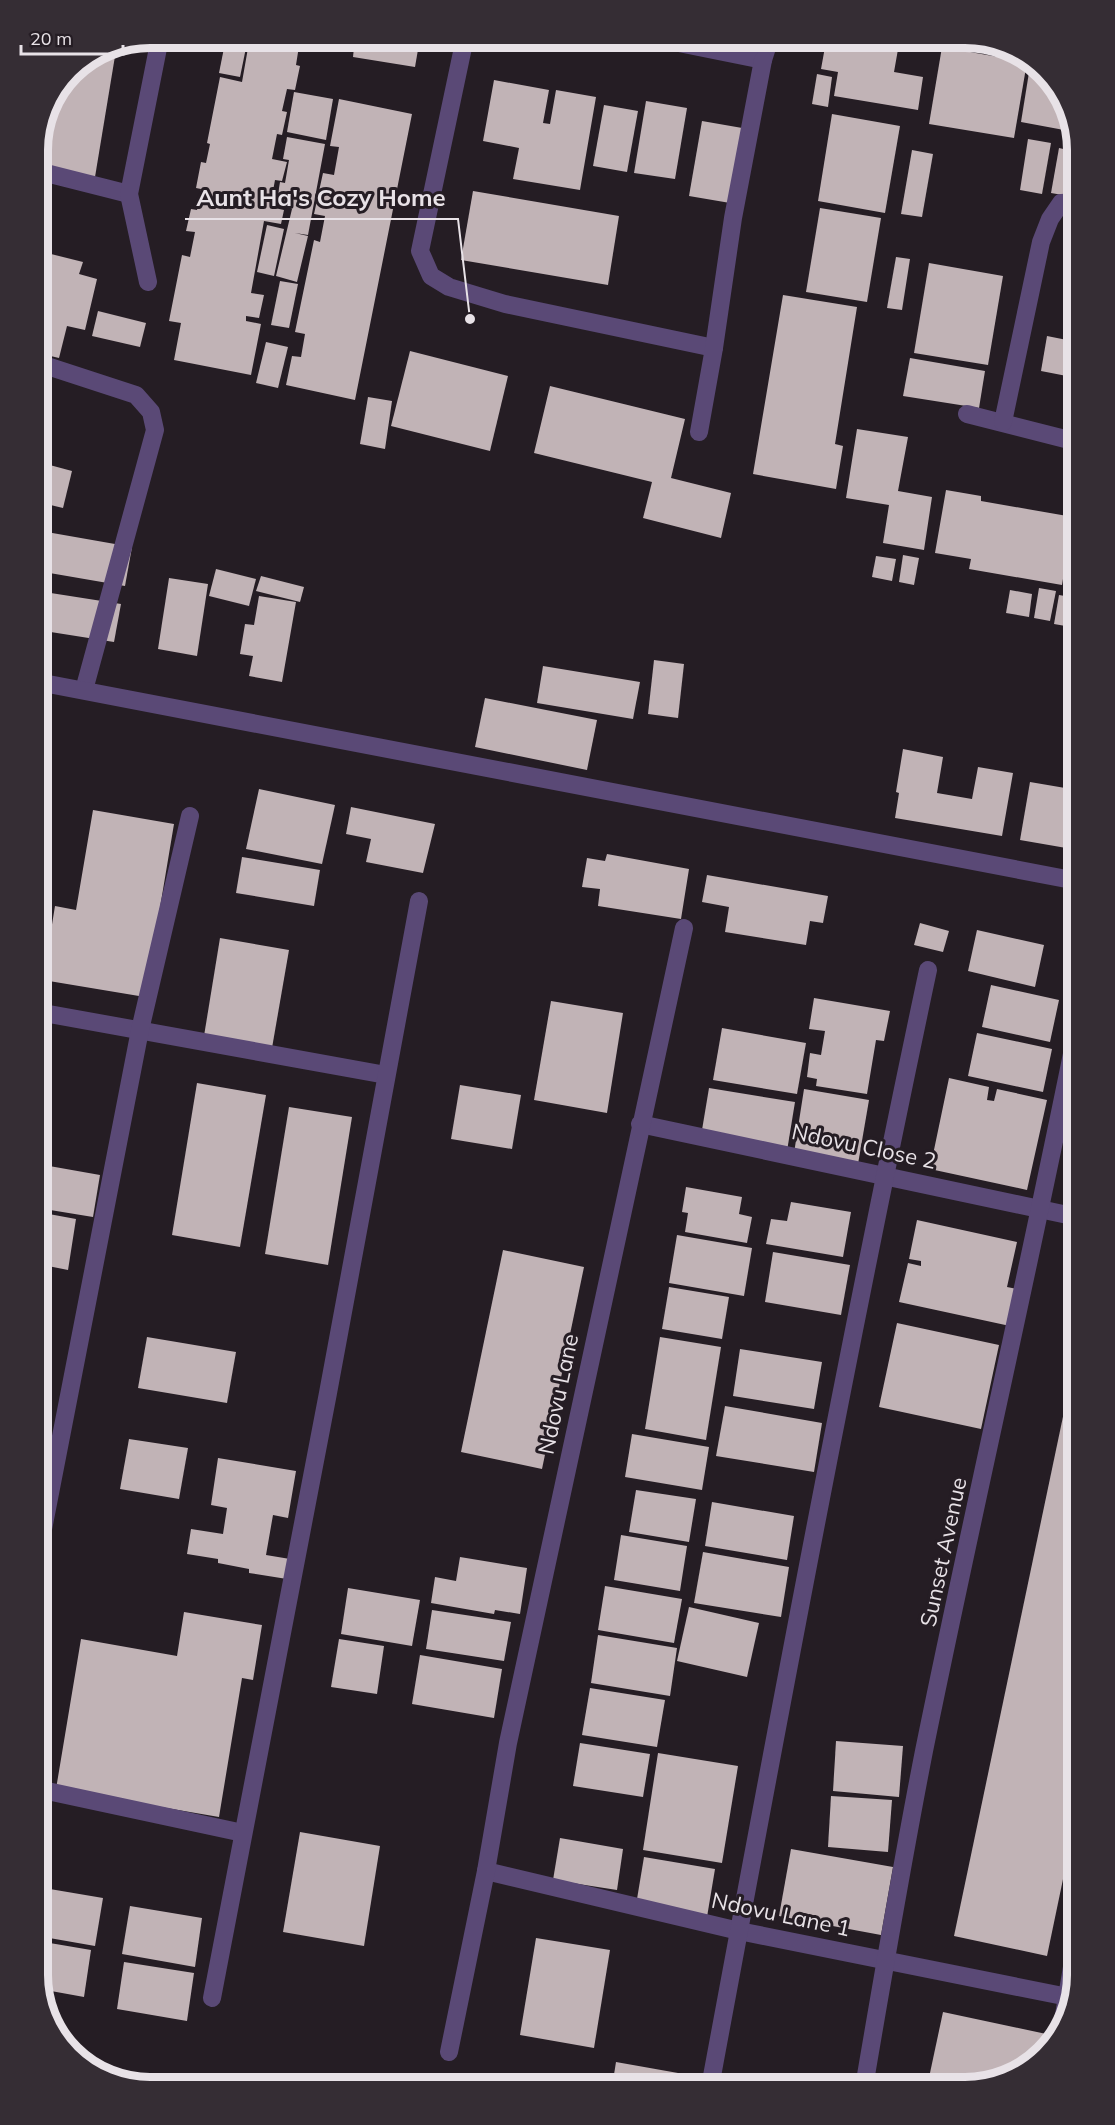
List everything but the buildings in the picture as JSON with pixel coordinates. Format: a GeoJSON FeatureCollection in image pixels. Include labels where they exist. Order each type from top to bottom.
{"type":"FeatureCollection","features":[{"type":"Feature","properties":{"kind":"street"},"geometry":{"type":"LineString","coordinates":[[148,282],[129,194],[158,48]]}},
{"type":"Feature","properties":{"kind":"street"},"geometry":{"type":"LineString","coordinates":[[463,48],[420,251],[431,276],[449,287],[505,304],[714,348]]}},
{"type":"Feature","properties":{"kind":"street"},"geometry":{"type":"LineString","coordinates":[[704,48],[763,60]]}},
{"type":"Feature","properties":{"kind":"street"},"geometry":{"type":"LineString","coordinates":[[699,432],[733,218],[767,48]]}},
{"type":"Feature","properties":{"kind":"street"},"geometry":{"type":"LineString","coordinates":[[48,174],[129,194]]}},
{"type":"Feature","properties":{"kind":"street"},"geometry":{"type":"LineString","coordinates":[[1004,422],[1041,242],[1050,219],[1061,203],[1067,203]]}},
{"type":"Feature","properties":{"kind":"street"},"geometry":{"type":"LineString","coordinates":[[48,366],[136,395],[151,412],[155,430],[84,690]]}},
{"type":"Feature","properties":{"kind":"street"},"geometry":{"type":"LineString","coordinates":[[967,414],[1067,439]]}},
{"type":"Feature","properties":{"kind":"street"},"geometry":{"type":"LineString","coordinates":[[48,684],[1067,879]]}},
{"type":"Feature","properties":{"kind":"street"},"geometry":{"type":"LineString","coordinates":[[48,1504],[140,1030],[190,816]]}},
{"type":"Feature","properties":{"kind":"street"},"geometry":{"type":"LineString","coordinates":[[212,1998],[328,1394],[419,900]]}},
{"type":"Feature","properties":{"kind":"street","name":"Ndovu Lane"},"geometry":{"type":"LineString","coordinates":[[449,2052],[486,1871],[508,1743],[684,928]]}},
{"type":"Feature","properties":{"kind":"street"},"geometry":{"type":"LineString","coordinates":[[712,2077],[800,1605],[928,970]]}},
{"type":"Feature","properties":{"kind":"street"},"geometry":{"type":"LineString","coordinates":[[48,1014],[386,1075]]}},
{"type":"Feature","properties":{"kind":"street","name":"Sunset Avenue"},"geometry":{"type":"LineString","coordinates":[[866,2077],[924,1752],[1067,1079]]}},
{"type":"Feature","properties":{"kind":"street","name":"Ndovu Close 2"},"geometry":{"type":"LineString","coordinates":[[640,1124],[1067,1214]]}},
{"type":"Feature","properties":{"kind":"street"},"geometry":{"type":"LineString","coordinates":[[48,1791],[243,1833]]}},
{"type":"Feature","properties":{"kind":"street","name":"Ndovu Lane 1"},"geometry":{"type":"LineString","coordinates":[[486,1871],[739,1931],[1064,1996]]}},
{"type":"Feature","properties":{"kind":"place","name":"Aunt Ha's Cozy Home"},"geometry":{"type":"Point","coordinates":[470,319]}}]}
